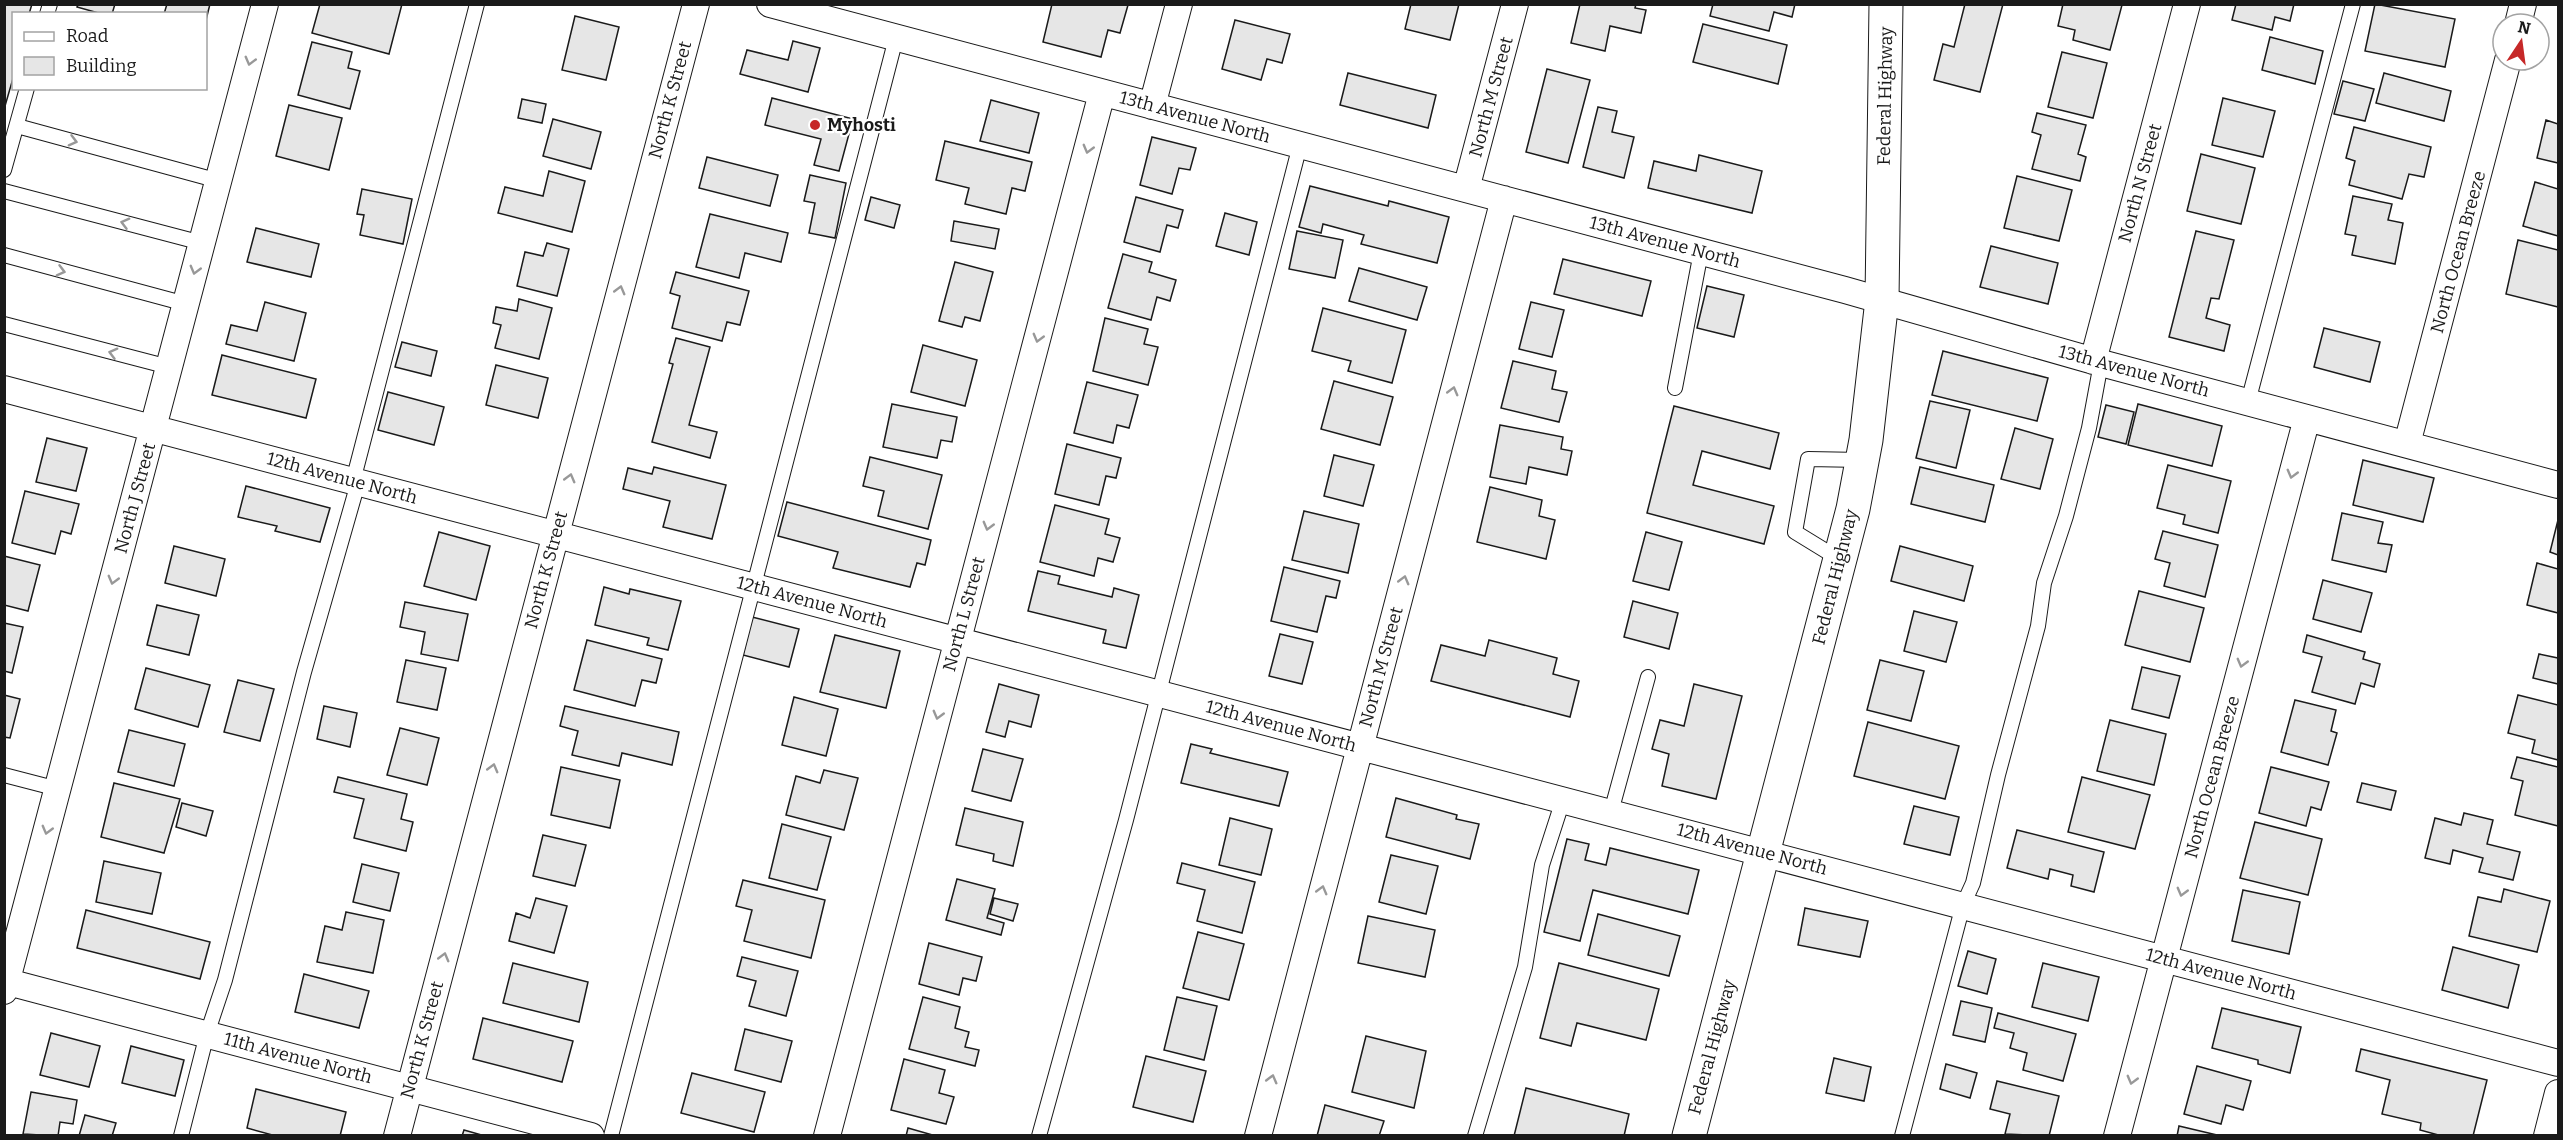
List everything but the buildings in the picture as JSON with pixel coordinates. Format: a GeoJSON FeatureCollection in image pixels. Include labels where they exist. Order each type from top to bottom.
{"type":"FeatureCollection","features":[{"type":"Feature","properties":{"kind":"main road","name":"Federal Highway"},"geometry":{"type":"LineString","coordinates":[[1689,1136],[1853,509],[1862,460],[1882,300],[1886,4]]}},
{"type":"Feature","properties":{"kind":"street","name":"North J Street"},"geometry":{"type":"LineString","coordinates":[[5,985],[265,4]]}},
{"type":"Feature","properties":{"kind":"street","name":"North K Street"},"geometry":{"type":"LineString","coordinates":[[397,1136],[696,4]]}},
{"type":"Feature","properties":{"kind":"street","name":"13th Avenue North"},"geometry":{"type":"LineString","coordinates":[[770,4],[841,13],[896,38],[1882,300],[2097,362],[2559,485]]}},
{"type":"Feature","properties":{"kind":"street"},"geometry":{"type":"LineString","coordinates":[[1152,106],[1179,4]]}},
{"type":"Feature","properties":{"kind":"street","name":"North M Street"},"geometry":{"type":"LineString","coordinates":[[1466,189],[1515,4]]}},
{"type":"Feature","properties":{"kind":"street","name":"North N Street"},"geometry":{"type":"LineString","coordinates":[[2097,362],[2187,4]]}},
{"type":"Feature","properties":{"kind":"street","name":"North Ocean Breeze"},"geometry":{"type":"LineString","coordinates":[[2407,444],[2505,72]]}},
{"type":"Feature","properties":{"kind":"street","name":"North L Street"},"geometry":{"type":"LineString","coordinates":[[827,1136],[1102,93]]}},
{"type":"Feature","properties":{"kind":"street","name":"North M Street"},"geometry":{"type":"LineString","coordinates":[[1258,1136],[1504,199]]}},
{"type":"Feature","properties":{"kind":"street","name":"12th Avenue North"},"geometry":{"type":"LineString","coordinates":[[4,389],[2559,1063]]}},
{"type":"Feature","properties":{"kind":"street","name":"North Ocean Breeze"},"geometry":{"type":"LineString","coordinates":[[2117,1136],[2307,418]]}},
{"type":"Feature","properties":{"kind":"street","name":"11th Avenue North"},"geometry":{"type":"LineString","coordinates":[[5,985],[207,1034],[591,1136]]}},
{"type":"Feature","properties":{"kind":"street"},"geometry":{"type":"LineString","coordinates":[[2547,1136],[2559,1093]]}},
{"type":"Feature","properties":{"kind":"lane"},"geometry":{"type":"LineString","coordinates":[[181,1136],[207,1034],[225,980],[477,4]]}},
{"type":"Feature","properties":{"kind":"lane"},"geometry":{"type":"LineString","coordinates":[[2248,402],[2353,4]]}},
{"type":"Feature","properties":{"kind":"lane"},"geometry":{"type":"LineString","coordinates":[[611,1136],[896,38]]}},
{"type":"Feature","properties":{"kind":"lane"},"geometry":{"type":"LineString","coordinates":[[4,170],[26,90]]}},
{"type":"Feature","properties":{"kind":"lane"},"geometry":{"type":"LineString","coordinates":[[17,126],[219,181]]}},
{"type":"Feature","properties":{"kind":"lane"},"geometry":{"type":"LineString","coordinates":[[1039,1136],[1159,694],[1300,145]]}},
{"type":"Feature","properties":{"kind":"lane"},"geometry":{"type":"LineString","coordinates":[[4,191],[202,243]]}},
{"type":"Feature","properties":{"kind":"lane"},"geometry":{"type":"LineString","coordinates":[[1675,388],[1701,252]]}},
{"type":"Feature","properties":{"kind":"lane"},"geometry":{"type":"LineString","coordinates":[[4,255],[186,304]]}},
{"type":"Feature","properties":{"kind":"lane"},"geometry":{"type":"LineString","coordinates":[[4,324],[170,367]]}},
{"type":"Feature","properties":{"kind":"lane"},"geometry":{"type":"LineString","coordinates":[[1902,1136],[1963,905],[1973,883],[1998,775],[2038,626],[2044,583],[2066,516],[2088,428],[2097,362]]}},
{"type":"Feature","properties":{"kind":"lane"},"geometry":{"type":"LineString","coordinates":[[1839,560],[1795,532],[1808,459],[1862,460]]}},
{"type":"Feature","properties":{"kind":"lane"},"geometry":{"type":"LineString","coordinates":[[1611,812],[1648,677]]}},
{"type":"Feature","properties":{"kind":"lane"},"geometry":{"type":"LineString","coordinates":[[4,775],[58,789]]}},
{"type":"Feature","properties":{"kind":"lane"},"geometry":{"type":"LineString","coordinates":[[1475,1136],[1525,967],[1542,865],[1563,800]]}},
{"type":"Feature","properties":{"kind":"place","name":"Myhosti"},"geometry":{"type":"Point","coordinates":[815,125]}}]}
